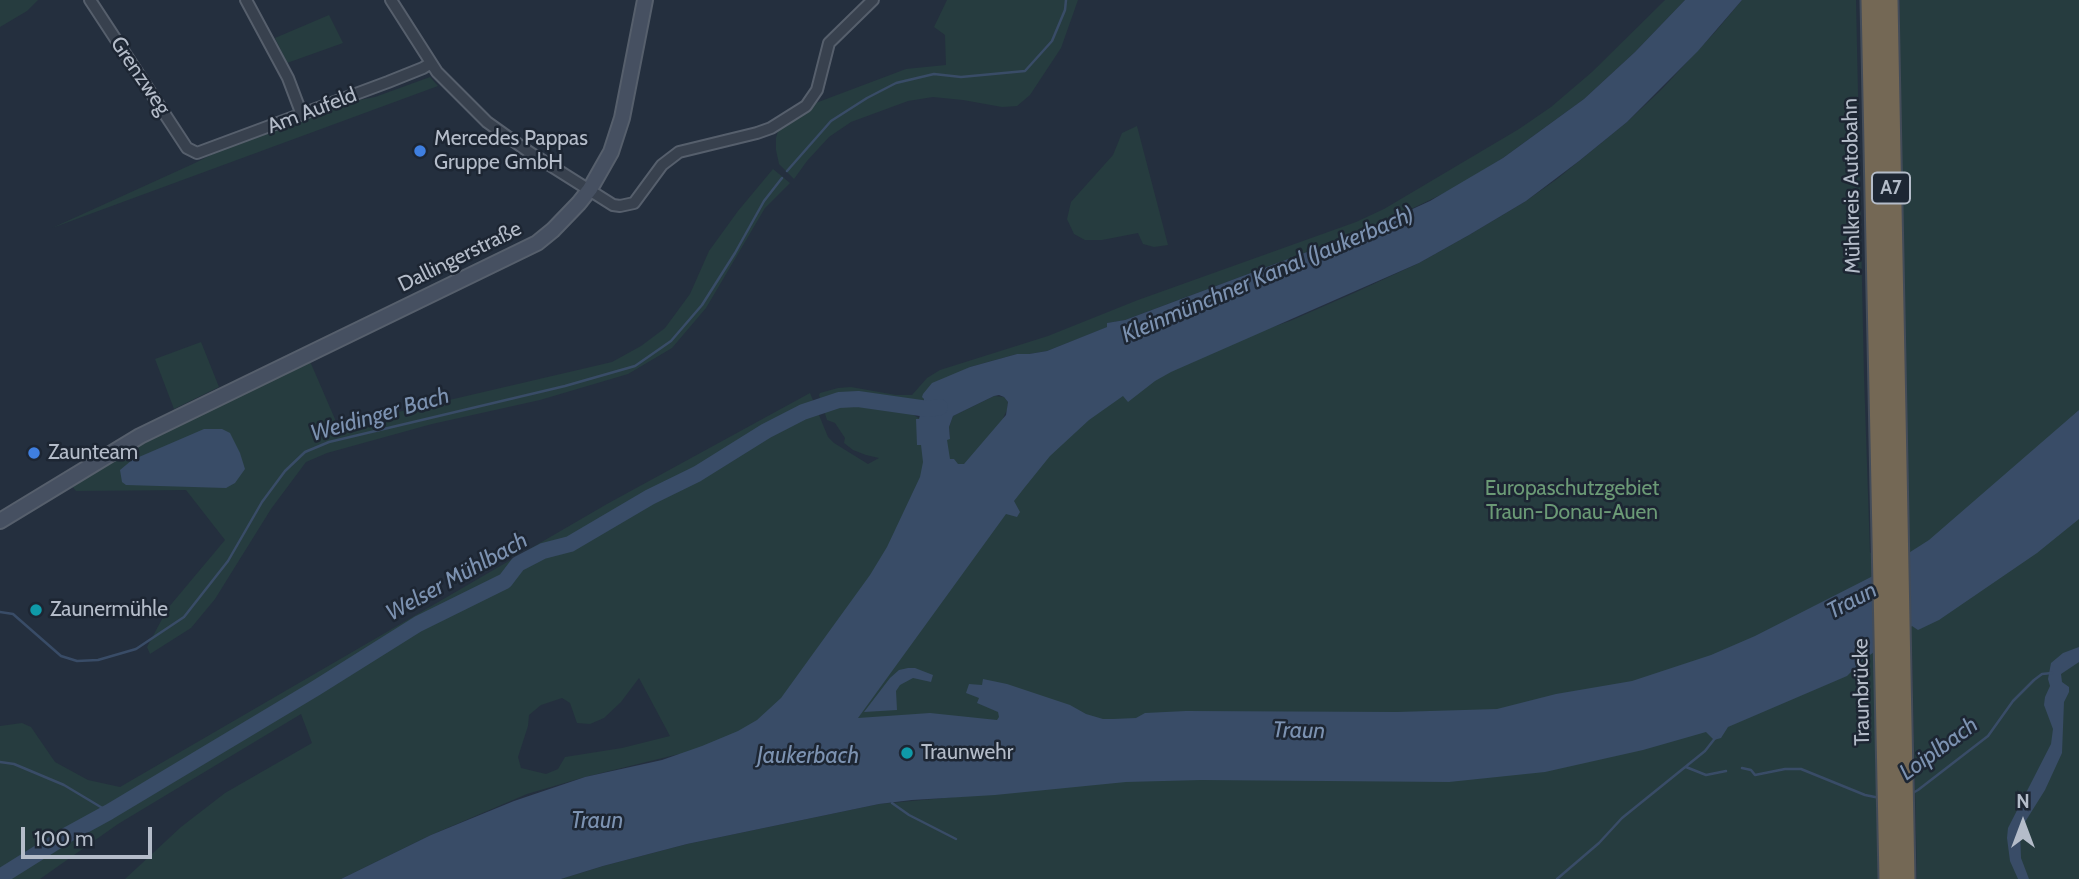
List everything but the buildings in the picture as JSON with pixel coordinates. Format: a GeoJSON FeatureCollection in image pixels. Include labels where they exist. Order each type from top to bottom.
{"type":"FeatureCollection","features":[{"type":"Feature","properties":{"kind":"highway","name":"Mühlkreis Autobahn"},"geometry":{"type":"LineString","coordinates":[[1871,0],[1886,366]]}},
{"type":"Feature","properties":{"kind":"highway","name":"Mühlkreis Autobahn"},"geometry":{"type":"LineString","coordinates":[[1886,366],[1888,0]]}},
{"type":"Feature","properties":{"kind":"highway","name":"Traunbrücke"},"geometry":{"type":"LineString","coordinates":[[1886,366],[1897,875]]}},
{"type":"Feature","properties":{"kind":"street","name":"Grenzweg"},"geometry":{"type":"LineString","coordinates":[[90,0],[191,152]]}},
{"type":"Feature","properties":{"kind":"street"},"geometry":{"type":"LineString","coordinates":[[246,0],[288,78],[302,115]]}},
{"type":"Feature","properties":{"kind":"street"},"geometry":{"type":"LineString","coordinates":[[391,0],[431,63],[487,122],[613,205],[620,206],[635,203],[662,165],[679,152],[757,134],[806,106],[817,90],[830,43],[873,0]]}},
{"type":"Feature","properties":{"kind":"street","name":"Dallingerstraße"},"geometry":{"type":"LineString","coordinates":[[0,521],[140,436],[537,243],[553,230],[590,189],[611,152],[619,127],[646,0]]}},
{"type":"Feature","properties":{"kind":"street","name":"Am Aufeld"},"geometry":{"type":"LineString","coordinates":[[191,152],[202,153],[431,63]]}},
{"type":"Feature","properties":{"kind":"green space"},"geometry":{"type":"Polygon","coordinates":[[[0,0],[38,0],[27,11],[0,27],[0,0]]]}},
{"type":"Feature","properties":{"kind":"green space"},"geometry":{"type":"Polygon","coordinates":[[[947,0],[1078,0],[1061,48],[1030,95],[1017,106],[1002,107],[933,97],[908,101],[851,122],[829,137],[794,179],[779,164],[776,150],[778,131],[813,104],[906,69],[946,65],[945,35],[934,27],[947,0]]]}},
{"type":"Feature","properties":{"kind":"green space","name":"Europaschutzgebiet Traun-Donau-Auen"},"geometry":{"type":"Polygon","coordinates":[[[1665,0],[1685,0],[1635,52],[1584,99],[1503,158],[1453,189],[1371,228],[1125,320],[1108,323],[1108,327],[1047,351],[1017,354],[970,367],[924,398],[923,402],[913,405],[912,414],[950,437],[949,427],[953,416],[994,396],[1004,397],[1008,402],[1003,418],[1290,321],[1354,293],[1419,263],[1469,235],[1557,179],[1627,122],[1661,90],[1742,0],[1856,0],[1870,553],[1909,529],[1900,0],[2079,0],[2079,879],[1917,879],[1912,649],[1874,671],[1878,879],[561,879],[687,844],[879,804],[1107,783],[679,754],[527,794],[431,835],[341,879],[125,879],[181,827],[225,793],[312,743],[301,714],[118,824],[40,879],[0,879],[0,726],[22,723],[31,727],[55,762],[88,780],[120,787],[607,504],[810,393],[828,437],[868,464],[879,458],[853,450],[844,443],[845,438],[835,423],[827,420],[820,393],[851,387],[912,395],[927,378],[940,370],[1048,336],[1138,300],[1356,222],[1384,209],[1519,129],[1551,107],[1592,72],[1665,0]],[[639,678],[621,702],[604,718],[590,724],[577,723],[570,703],[562,698],[541,705],[529,715],[518,757],[521,768],[546,774],[558,769],[565,757],[622,748],[670,736],[639,678]]]}},
{"type":"Feature","properties":{"kind":"green space"},"geometry":{"type":"Polygon","coordinates":[[[329,15],[343,43],[287,63],[275,38],[329,15]]]}},
{"type":"Feature","properties":{"kind":"green space"},"geometry":{"type":"Polygon","coordinates":[[[430,77],[438,86],[52,228],[234,143],[343,103],[375,97],[430,77]]]}},
{"type":"Feature","properties":{"kind":"green space"},"geometry":{"type":"Polygon","coordinates":[[[1137,126],[1168,245],[1154,247],[1143,244],[1138,233],[1102,240],[1085,240],[1074,234],[1067,219],[1071,202],[1113,155],[1122,133],[1137,126]]]}},
{"type":"Feature","properties":{"kind":"green space"},"geometry":{"type":"Polygon","coordinates":[[[773,169],[790,183],[765,208],[706,308],[672,348],[628,374],[540,400],[432,424],[327,453],[306,462],[271,509],[215,599],[191,628],[150,654],[147,647],[168,608],[225,540],[186,490],[76,491],[70,484],[142,440],[309,359],[338,426],[612,362],[641,346],[665,328],[690,294],[709,251],[773,169]]]}},
{"type":"Feature","properties":{"kind":"green space"},"geometry":{"type":"Polygon","coordinates":[[[201,342],[219,387],[174,409],[155,359],[201,342]]]}},
{"type":"Feature","properties":{"kind":"water"},"geometry":{"type":"Polygon","coordinates":[[[1685,0],[1742,0],[1698,51],[1627,122],[1526,201],[1419,263],[1171,372],[1128,402],[1123,396],[1089,420],[1050,456],[1014,501],[1020,512],[1017,517],[1006,514],[858,718],[930,713],[997,720],[998,712],[977,703],[979,698],[966,693],[969,684],[982,685],[983,679],[1070,705],[1103,719],[1136,718],[1145,713],[1186,711],[1397,712],[1497,709],[1556,694],[1632,681],[1711,655],[1755,636],[1871,577],[1929,540],[2079,410],[2079,519],[2037,553],[1939,620],[1918,630],[1912,626],[1864,659],[1847,676],[1728,727],[1721,738],[1714,740],[1706,732],[1643,750],[1545,772],[1449,782],[1126,782],[912,800],[879,804],[687,844],[561,879],[341,879],[431,835],[514,801],[585,777],[662,760],[738,731],[757,720],[781,698],[870,575],[887,547],[920,477],[923,462],[921,445],[917,445],[916,419],[919,419],[923,394],[932,383],[970,367],[1017,354],[1047,351],[1107,327],[1107,323],[1125,320],[1371,228],[1430,201],[1503,158],[1584,99],[1635,52],[1685,0]],[[994,396],[953,416],[949,427],[950,439],[947,440],[950,459],[964,464],[1006,415],[1008,402],[1004,397],[994,396]]]}},
{"type":"Feature","properties":{"kind":"water"},"geometry":{"type":"Polygon","coordinates":[[[204,429],[222,429],[230,433],[245,469],[235,483],[226,488],[126,485],[122,482],[120,470],[132,460],[204,429]]]}},
{"type":"Feature","properties":{"kind":"water"},"geometry":{"type":"Polygon","coordinates":[[[2079,647],[2079,662],[2061,674],[2062,682],[2069,687],[2064,702],[2062,753],[2045,790],[2020,830],[2021,858],[2029,879],[2018,879],[2010,861],[2008,828],[2051,744],[2053,729],[2044,705],[2050,686],[2048,679],[2051,663],[2063,653],[2079,647]]]}},
{"type":"Feature","properties":{"kind":"water"},"geometry":{"type":"Polygon","coordinates":[[[908,668],[933,675],[931,682],[913,678],[900,685],[896,691],[897,710],[864,712],[890,678],[899,670],[908,668]]]}},
{"type":"Feature","properties":{"kind":"waterway","name":"Weidinger Bach"},"geometry":{"type":"LineString","coordinates":[[787,171],[831,121],[896,83],[934,74],[961,77],[1025,71],[1052,41],[1065,10],[1066,0]]}},
{"type":"Feature","properties":{"kind":"waterway","name":"Weidinger Bach"},"geometry":{"type":"LineString","coordinates":[[0,612],[13,614],[61,656],[77,661],[98,660],[136,649],[184,617],[228,561],[262,502],[285,471],[305,452],[329,442],[565,386],[635,366],[671,341],[702,305],[764,201],[782,178]]}},
{"type":"Feature","properties":{"kind":"waterway","name":"Welser Mühlbach"},"geometry":{"type":"LineString","coordinates":[[0,877],[418,624],[505,581],[518,564],[543,551],[570,544],[803,412],[839,400],[858,399],[928,409],[940,407]]}},
{"type":"Feature","properties":{"kind":"waterway","name":"Loiplbach"},"geometry":{"type":"LineString","coordinates":[[1911,794],[1988,736],[2013,701],[2034,680],[2042,674],[2052,673]]}},
{"type":"Feature","properties":{"kind":"waterway"},"geometry":{"type":"LineString","coordinates":[[1557,879],[1599,843],[1622,818],[1705,751],[1716,737]]}},
{"type":"Feature","properties":{"kind":"waterway"},"geometry":{"type":"LineString","coordinates":[[0,762],[14,764],[64,785],[109,812]]}},
{"type":"Feature","properties":{"kind":"waterway","name":"Loiplbach"},"geometry":{"type":"LineString","coordinates":[[1686,767],[1706,775],[1726,771]]}},
{"type":"Feature","properties":{"kind":"waterway","name":"Loiplbach"},"geometry":{"type":"LineString","coordinates":[[1742,768],[1751,770],[1755,775],[1801,769],[1865,795],[1880,798]]}},
{"type":"Feature","properties":{"kind":"waterway"},"geometry":{"type":"LineString","coordinates":[[892,803],[909,815],[956,839]]}},
{"type":"Feature","properties":{"kind":"place","name":"Mercedes Pappas Gruppe GmbH"},"geometry":{"type":"Point","coordinates":[420,151]}},
{"type":"Feature","properties":{"kind":"place","name":"Zaunteam"},"geometry":{"type":"Point","coordinates":[34,453]}},
{"type":"Feature","properties":{"kind":"place","name":"Zaunermühle"},"geometry":{"type":"Point","coordinates":[36,610]}},
{"type":"Feature","properties":{"kind":"place","name":"Traunwehr"},"geometry":{"type":"Point","coordinates":[907,753]}},
{"type":"Feature","properties":{"kind":"water label","name":"Kleinmünchner Kanal (Jaukerbach)"},"geometry":{"type":"Point","coordinates":[1268,275]}},
{"type":"Feature","properties":{"kind":"water label","name":"Traun"},"geometry":{"type":"Point","coordinates":[1852,601]}},
{"type":"Feature","properties":{"kind":"water label","name":"Traun"},"geometry":{"type":"Point","coordinates":[1299,731]}},
{"type":"Feature","properties":{"kind":"water label","name":"Jaukerbach"},"geometry":{"type":"Point","coordinates":[808,756]}},
{"type":"Feature","properties":{"kind":"water label","name":"Traun"},"geometry":{"type":"Point","coordinates":[597,821]}}]}
